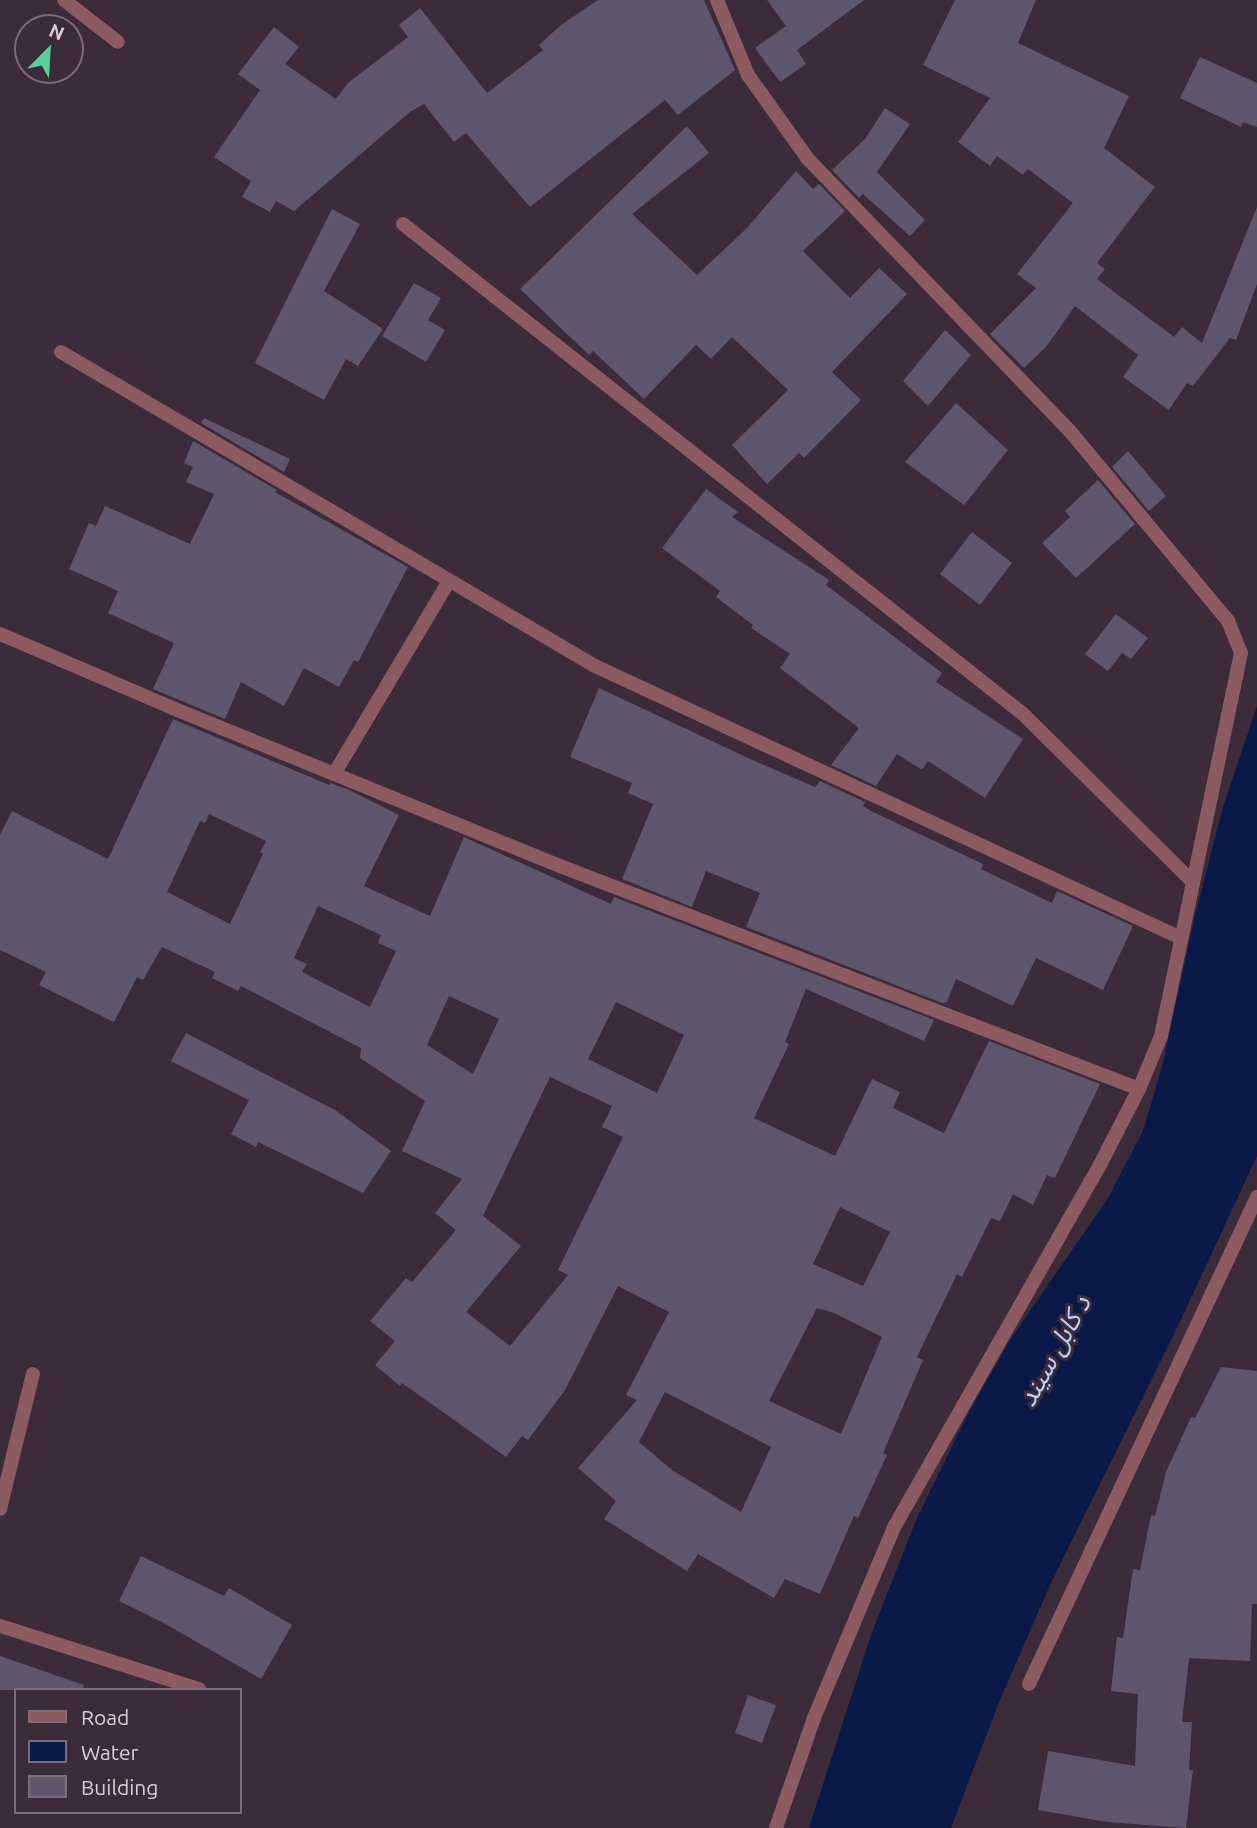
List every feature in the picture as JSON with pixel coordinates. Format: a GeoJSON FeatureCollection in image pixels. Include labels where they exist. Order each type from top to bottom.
{"type":"FeatureCollection","features":[{"type":"Feature","properties":{"kind":"street"},"geometry":{"type":"LineString","coordinates":[[64,0],[118,42]]}},
{"type":"Feature","properties":{"kind":"street"},"geometry":{"type":"LineString","coordinates":[[718,0],[748,75],[808,159],[1069,430],[1228,621],[1241,653],[1161,1036],[1139,1089],[895,1525],[814,1718],[776,1828]]}},
{"type":"Feature","properties":{"kind":"street"},"geometry":{"type":"LineString","coordinates":[[403,224],[1023,713],[1193,883]]}},
{"type":"Feature","properties":{"kind":"street"},"geometry":{"type":"LineString","coordinates":[[61,352],[595,666],[1181,938]]}},
{"type":"Feature","properties":{"kind":"street"},"geometry":{"type":"LineString","coordinates":[[334,774],[449,581]]}},
{"type":"Feature","properties":{"kind":"street"},"geometry":{"type":"LineString","coordinates":[[0,634],[560,866],[1139,1089]]}},
{"type":"Feature","properties":{"kind":"street"},"geometry":{"type":"LineString","coordinates":[[1029,1684],[1251,1225],[1257,1197]]}},
{"type":"Feature","properties":{"kind":"street"},"geometry":{"type":"LineString","coordinates":[[0,1509],[33,1374]]}},
{"type":"Feature","properties":{"kind":"street"},"geometry":{"type":"LineString","coordinates":[[0,1626],[196,1688]]}},
{"type":"Feature","properties":{"kind":"water","name":"د کابل سيند"},"geometry":{"type":"Polygon","coordinates":[[[1257,706],[1257,1156],[1176,1330],[1050,1585],[999,1702],[951,1828],[809,1828],[871,1635],[917,1518],[969,1412],[1012,1337],[1108,1198],[1143,1131],[1163,1063],[1194,920],[1223,807],[1257,706]]]}},
{"type":"Feature","properties":{"kind":"building"},"geometry":{"type":"Polygon","coordinates":[[[598,0],[704,0],[735,70],[678,115],[665,100],[530,207],[466,133],[454,142],[424,104],[410,112],[294,211],[276,201],[270,212],[242,197],[251,181],[214,157],[260,90],[238,74],[274,27],[299,47],[285,64],[336,99],[348,83],[408,37],[399,25],[420,8],[487,93],[543,50],[539,45],[561,25],[598,0]]]}},
{"type":"Feature","properties":{"kind":"building"},"geometry":{"type":"Polygon","coordinates":[[[767,0],[864,0],[797,50],[806,64],[780,82],[755,48],[786,26],[767,0]]]}},
{"type":"Feature","properties":{"kind":"building"},"geometry":{"type":"Polygon","coordinates":[[[955,0],[1036,0],[1018,43],[1129,96],[1104,148],[1155,187],[1097,263],[1105,269],[1097,279],[1174,337],[1182,327],[1202,343],[1257,207],[1257,284],[1236,340],[1230,338],[1193,386],[1187,383],[1169,410],[1123,377],[1138,355],[1075,306],[1046,347],[1024,368],[990,334],[1036,288],[1017,274],[1073,203],[1028,169],[1023,175],[997,156],[990,166],[958,142],[990,98],[923,65],[955,0]]]}},
{"type":"Feature","properties":{"kind":"building"},"geometry":{"type":"Polygon","coordinates":[[[1200,57],[1257,83],[1257,127],[1243,122],[1241,127],[1180,98],[1200,57]]]}},
{"type":"Feature","properties":{"kind":"building"},"geometry":{"type":"Polygon","coordinates":[[[885,108],[910,124],[877,172],[925,220],[910,236],[863,194],[859,198],[832,170],[865,139],[885,108]]]}},
{"type":"Feature","properties":{"kind":"building"},"geometry":{"type":"Polygon","coordinates":[[[687,126],[709,153],[632,214],[697,275],[747,228],[796,171],[813,189],[819,184],[845,211],[803,251],[850,298],[879,268],[907,294],[832,372],[861,400],[804,458],[799,453],[767,484],[732,445],[788,390],[732,337],[711,359],[696,345],[644,399],[593,351],[589,355],[520,289],[687,126]]]}},
{"type":"Feature","properties":{"kind":"building"},"geometry":{"type":"Polygon","coordinates":[[[332,209],[360,224],[324,291],[383,329],[358,366],[346,359],[324,400],[255,363],[332,209]]]}},
{"type":"Feature","properties":{"kind":"building"},"geometry":{"type":"Polygon","coordinates":[[[414,283],[441,298],[428,320],[445,330],[426,362],[382,336],[414,283]]]}},
{"type":"Feature","properties":{"kind":"building"},"geometry":{"type":"Polygon","coordinates":[[[945,330],[971,355],[928,406],[903,381],[945,330]]]}},
{"type":"Feature","properties":{"kind":"building"},"geometry":{"type":"Polygon","coordinates":[[[956,403],[1008,450],[964,505],[905,462],[956,403]]]}},
{"type":"Feature","properties":{"kind":"building"},"geometry":{"type":"Polygon","coordinates":[[[204,418],[290,459],[284,472],[201,423],[204,418]]]}},
{"type":"Feature","properties":{"kind":"building"},"geometry":{"type":"Polygon","coordinates":[[[193,441],[277,490],[275,492],[408,567],[358,662],[354,660],[339,687],[304,668],[284,706],[241,682],[225,719],[153,689],[174,643],[108,613],[118,591],[69,569],[89,523],[96,526],[105,506],[190,544],[214,494],[186,482],[193,467],[184,463],[193,441]]]}},
{"type":"Feature","properties":{"kind":"building"},"geometry":{"type":"Polygon","coordinates":[[[1128,451],[1166,496],[1149,511],[1112,467],[1128,451]]]}},
{"type":"Feature","properties":{"kind":"building"},"geometry":{"type":"Polygon","coordinates":[[[1098,480],[1135,524],[1076,578],[1042,543],[1070,517],[1065,511],[1098,480]]]}},
{"type":"Feature","properties":{"kind":"building"},"geometry":{"type":"Polygon","coordinates":[[[706,489],[738,512],[732,517],[829,580],[826,585],[942,673],[936,682],[1023,739],[985,798],[928,761],[922,770],[897,754],[876,786],[831,765],[859,728],[780,668],[790,654],[751,628],[753,625],[716,597],[720,591],[662,548],[706,489]]]}},
{"type":"Feature","properties":{"kind":"building"},"geometry":{"type":"Polygon","coordinates":[[[972,532],[1012,563],[980,605],[940,574],[972,532]]]}},
{"type":"Feature","properties":{"kind":"building"},"geometry":{"type":"Polygon","coordinates":[[[1116,614],[1148,638],[1131,659],[1122,653],[1108,671],[1085,654],[1116,614]]]}},
{"type":"Feature","properties":{"kind":"building"},"geometry":{"type":"Polygon","coordinates":[[[599,688],[815,787],[820,781],[865,802],[863,806],[871,811],[983,864],[981,869],[1052,903],[1057,891],[1133,926],[1103,990],[1036,958],[1013,1006],[956,979],[947,1002],[942,1003],[746,927],[760,893],[706,871],[692,907],[622,879],[653,804],[628,793],[632,783],[570,757],[599,688]]]}},
{"type":"Feature","properties":{"kind":"building"},"geometry":{"type":"Polygon","coordinates":[[[173,719],[329,785],[330,783],[347,789],[399,815],[364,886],[430,916],[464,837],[611,904],[614,897],[934,1020],[924,1041],[806,989],[785,1042],[789,1044],[754,1118],[835,1156],[872,1079],[900,1092],[893,1108],[944,1133],[989,1041],[1100,1084],[1055,1178],[1047,1175],[1033,1205],[1013,1194],[1000,1221],[991,1218],[962,1277],[957,1274],[917,1357],[923,1360],[883,1453],[887,1455],[858,1518],[854,1516],[820,1594],[785,1579],[774,1598],[698,1554],[687,1571],[604,1519],[616,1501],[578,1468],[637,1400],[626,1395],[669,1312],[618,1286],[565,1390],[528,1440],[522,1436],[506,1457],[402,1383],[400,1386],[375,1365],[395,1341],[370,1321],[406,1278],[412,1282],[456,1230],[435,1213],[462,1179],[402,1151],[425,1101],[360,1058],[361,1048],[241,986],[238,991],[212,978],[215,972],[162,947],[143,980],[137,977],[114,1022],[39,985],[46,972],[0,950],[0,835],[12,811],[108,859],[173,719]],[[209,814],[205,823],[200,821],[167,892],[230,924],[263,854],[260,852],[266,841],[209,814]],[[318,906],[294,958],[307,964],[302,972],[370,1007],[396,951],[378,943],[381,935],[318,906]],[[449,996],[427,1045],[473,1074],[499,1019],[449,996]],[[616,1002],[588,1059],[657,1093],[684,1035],[616,1002]],[[550,1077],[483,1216],[521,1246],[466,1312],[510,1346],[568,1275],[558,1270],[623,1137],[602,1127],[612,1106],[550,1077]],[[840,1207],[813,1264],[863,1286],[890,1232],[840,1207]],[[817,1308],[769,1401],[841,1434],[882,1337],[834,1313],[817,1308]],[[665,1392],[639,1442],[672,1470],[741,1512],[771,1447],[665,1392]]]}},
{"type":"Feature","properties":{"kind":"building"},"geometry":{"type":"Polygon","coordinates":[[[186,1033],[335,1110],[391,1151],[363,1193],[258,1142],[256,1147],[231,1134],[249,1100],[171,1061],[186,1033]]]}},
{"type":"Feature","properties":{"kind":"building"},"geometry":{"type":"Polygon","coordinates":[[[1221,1367],[1257,1371],[1257,1604],[1252,1604],[1250,1661],[1189,1658],[1182,1722],[1192,1722],[1189,1770],[1193,1770],[1186,1828],[1107,1822],[1038,1810],[1048,1751],[1135,1766],[1138,1694],[1111,1691],[1117,1637],[1123,1638],[1133,1569],[1140,1570],[1151,1515],[1155,1516],[1166,1472],[1191,1417],[1195,1418],[1221,1367]]]}},
{"type":"Feature","properties":{"kind":"building"},"geometry":{"type":"Polygon","coordinates":[[[141,1556],[224,1596],[229,1588],[292,1625],[261,1679],[162,1622],[119,1601],[141,1556]]]}},
{"type":"Feature","properties":{"kind":"building"},"geometry":{"type":"Polygon","coordinates":[[[0,1656],[84,1685],[83,1688],[0,1690],[0,1656]]]}},
{"type":"Feature","properties":{"kind":"building"},"geometry":{"type":"Polygon","coordinates":[[[748,1695],[776,1705],[762,1743],[735,1733],[748,1695]]]}}]}
